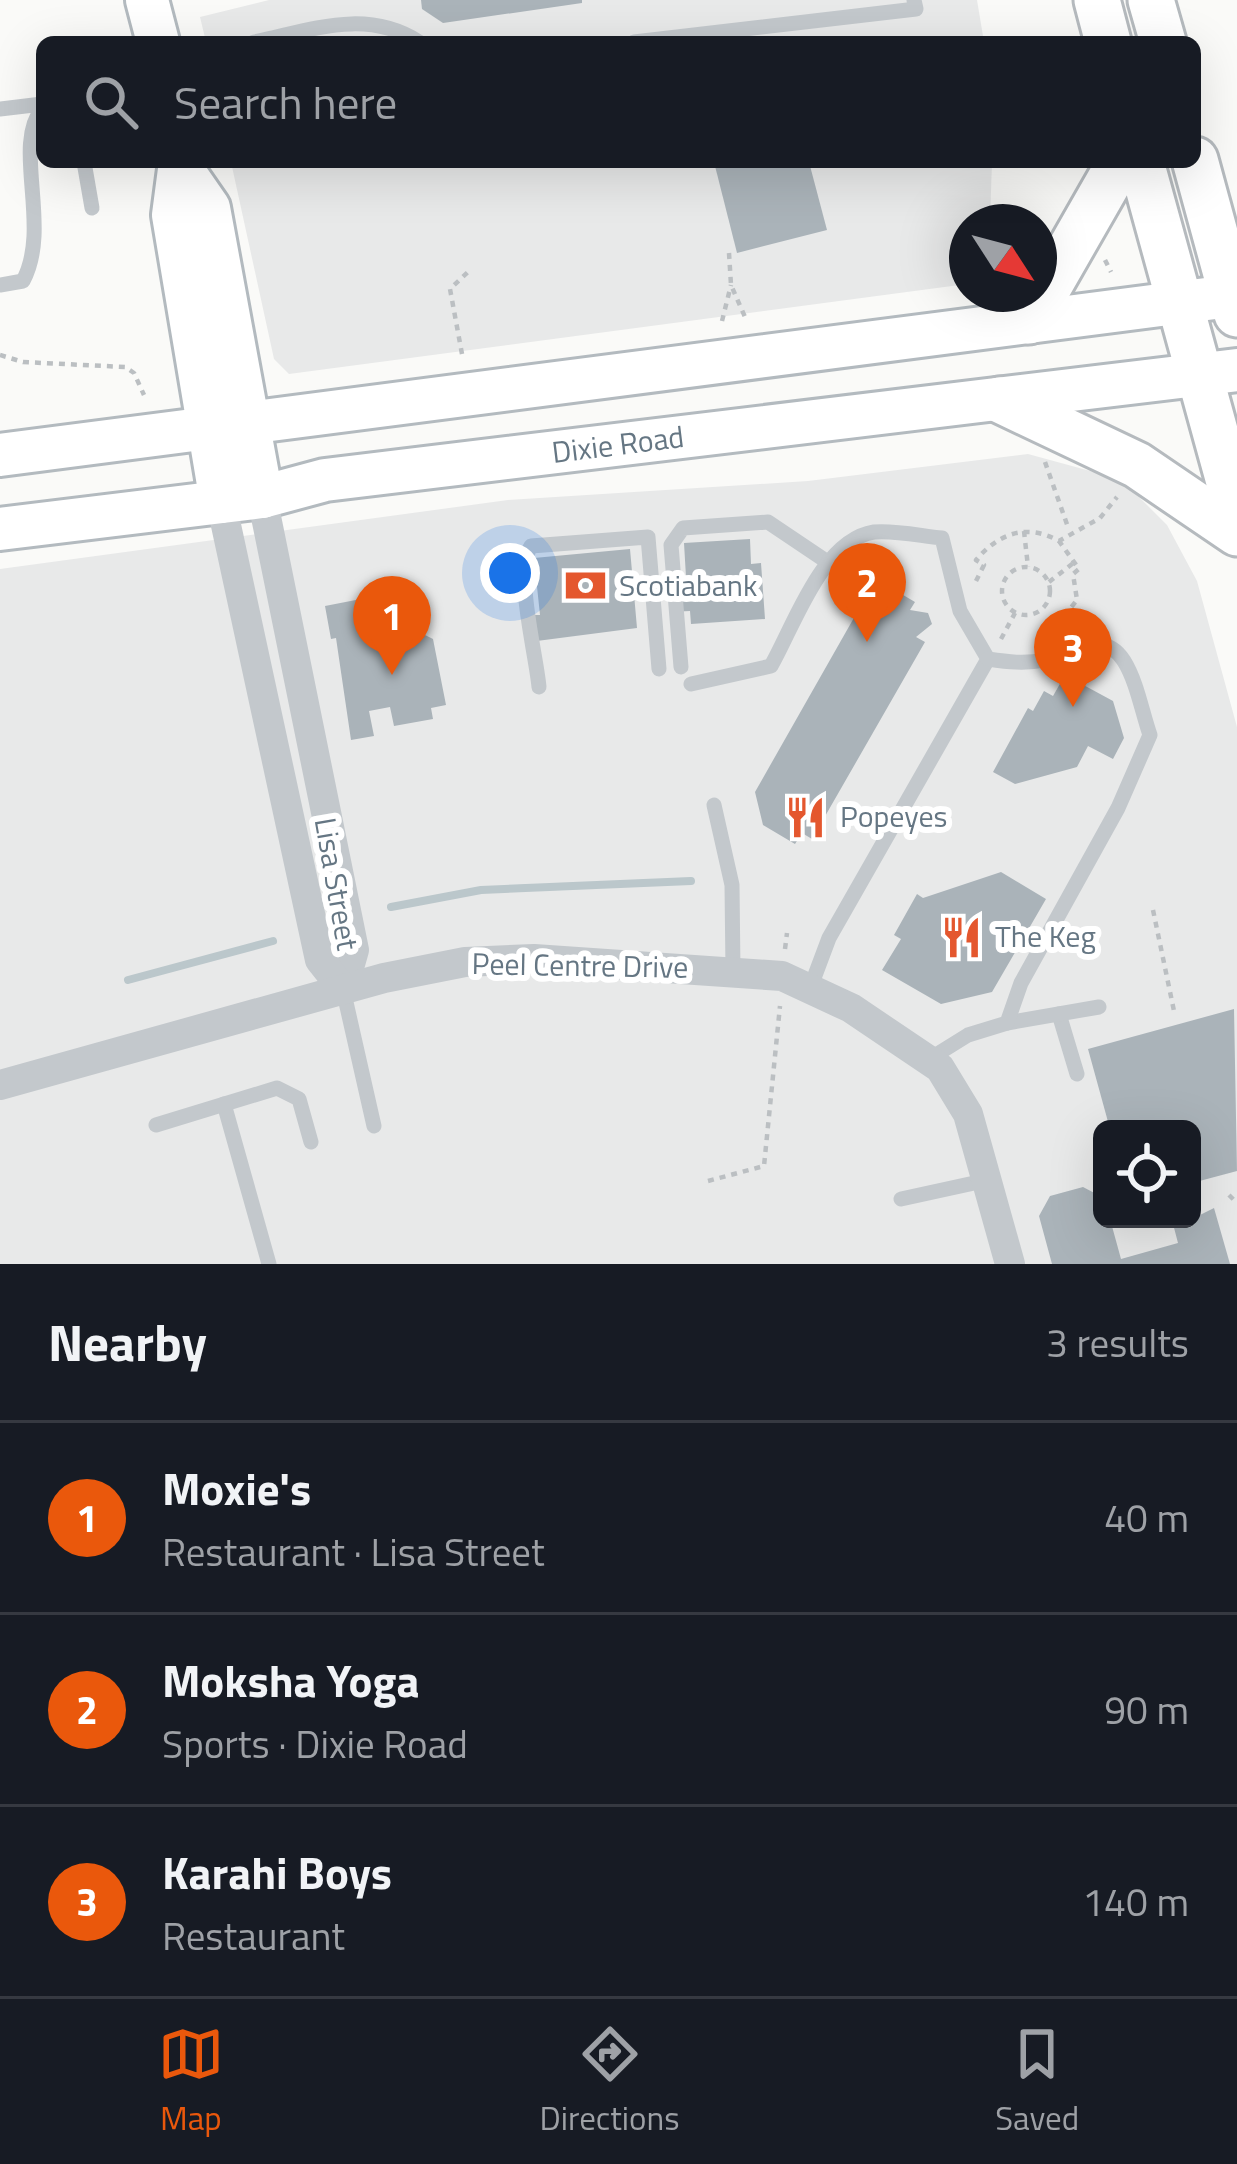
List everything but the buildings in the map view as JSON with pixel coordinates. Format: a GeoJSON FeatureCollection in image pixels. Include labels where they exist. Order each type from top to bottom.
{"type":"FeatureCollection","features":[{"type":"Feature","properties":{"kind":"main road"},"geometry":{"type":"LineString","coordinates":[[147,0],[156,36]]}},
{"type":"Feature","properties":{"kind":"main road"},"geometry":{"type":"LineString","coordinates":[[1097,0],[1106,36]]}},
{"type":"Feature","properties":{"kind":"main road"},"geometry":{"type":"LineString","coordinates":[[1151,0],[1161,36]]}},
{"type":"Feature","properties":{"kind":"main road","name":"Lisa Street"},"geometry":{"type":"LineString","coordinates":[[181,168],[173,215],[231,423],[241,499]]}},
{"type":"Feature","properties":{"kind":"main road"},"geometry":{"type":"LineString","coordinates":[[1029,321],[1117,168]]}},
{"type":"Feature","properties":{"kind":"main road"},"geometry":{"type":"LineString","coordinates":[[1143,168],[1180,302],[1218,373],[1237,511]]}},
{"type":"Feature","properties":{"kind":"main road"},"geometry":{"type":"LineString","coordinates":[[0,455],[1180,302],[1235,302],[1210,173]]}},
{"type":"Feature","properties":{"kind":"main road","name":"Dixie Road"},"geometry":{"type":"LineString","coordinates":[[0,529],[241,499],[325,480],[1218,373]]}},
{"type":"Feature","properties":{"kind":"main road"},"geometry":{"type":"LineString","coordinates":[[1000,400],[1137,465],[1237,533]]}},
{"type":"Feature","properties":{"kind":"street","name":"Lisa Street"},"geometry":{"type":"LineString","coordinates":[[241,499],[320,960],[343,989]]}},
{"type":"Feature","properties":{"kind":"street","name":"Peel Centre Drive"},"geometry":{"type":"LineString","coordinates":[[0,1085],[343,989],[465,962],[534,959],[782,976],[811,986],[931,1058],[968,1114],[1010,1264]]}},
{"type":"Feature","properties":{"kind":"lane"},"geometry":{"type":"LineString","coordinates":[[685,36],[916,9],[914,0]]}},
{"type":"Feature","properties":{"kind":"lane"},"geometry":{"type":"LineString","coordinates":[[284,36],[364,20],[394,26],[410,36]]}},
{"type":"Feature","properties":{"kind":"lane"},"geometry":{"type":"LineString","coordinates":[[0,109],[36,106]]}},
{"type":"Feature","properties":{"kind":"lane"},"geometry":{"type":"LineString","coordinates":[[0,285],[23,281],[35,259],[39,230],[31,133],[36,121]]}},
{"type":"Feature","properties":{"kind":"lane"},"geometry":{"type":"LineString","coordinates":[[85,168],[92,208]]}},
{"type":"Feature","properties":{"kind":"lane"},"geometry":{"type":"LineString","coordinates":[[681,667],[671,545],[682,528],[768,522],[829,563]]}},
{"type":"Feature","properties":{"kind":"lane"},"geometry":{"type":"LineString","coordinates":[[692,684],[771,666],[829,563],[858,537],[876,532],[942,538],[960,611],[988,659]]}},
{"type":"Feature","properties":{"kind":"lane"},"geometry":{"type":"LineString","coordinates":[[539,687],[524,580],[524,556],[531,545],[648,537],[659,669]]}},
{"type":"Feature","properties":{"kind":"lane"},"geometry":{"type":"LineString","coordinates":[[988,659],[1019,664],[1051,659],[1080,646],[1104,646],[1124,660],[1150,735],[1118,808],[1021,983],[1007,1023]]}},
{"type":"Feature","properties":{"kind":"lane"},"geometry":{"type":"LineString","coordinates":[[811,986],[829,938],[988,659]]}},
{"type":"Feature","properties":{"kind":"lane"},"geometry":{"type":"LineString","coordinates":[[715,805],[732,884],[734,971]]}},
{"type":"Feature","properties":{"kind":"lane"},"geometry":{"type":"LineString","coordinates":[[343,989],[374,1126]]}},
{"type":"Feature","properties":{"kind":"lane"},"geometry":{"type":"LineString","coordinates":[[931,1058],[968,1035],[1099,1006]]}},
{"type":"Feature","properties":{"kind":"lane"},"geometry":{"type":"LineString","coordinates":[[1059,1014],[1077,1074]]}},
{"type":"Feature","properties":{"kind":"lane"},"geometry":{"type":"LineString","coordinates":[[156,1125],[277,1088],[299,1099],[311,1142]]}},
{"type":"Feature","properties":{"kind":"lane"},"geometry":{"type":"LineString","coordinates":[[224,1104],[269,1264]]}},
{"type":"Feature","properties":{"kind":"lane"},"geometry":{"type":"LineString","coordinates":[[901,1199],[988,1180]]}},
{"type":"Feature","properties":{"kind":"path"},"geometry":{"type":"LineString","coordinates":[[722,321],[731,285],[729,254]]}},
{"type":"Feature","properties":{"kind":"path"},"geometry":{"type":"LineString","coordinates":[[462,354],[450,289],[470,270]]}},
{"type":"Feature","properties":{"kind":"path"},"geometry":{"type":"LineString","coordinates":[[731,285],[745,317]]}},
{"type":"Feature","properties":{"kind":"path"},"geometry":{"type":"LineString","coordinates":[[0,355],[23,362],[125,367],[144,395]]}},
{"type":"Feature","properties":{"kind":"path"},"geometry":{"type":"LineString","coordinates":[[1039,452],[1062,497],[1069,532]]}},
{"type":"Feature","properties":{"kind":"path"},"geometry":{"type":"LineString","coordinates":[[1059,542],[1100,518],[1125,482]]}},
{"type":"Feature","properties":{"kind":"path"},"geometry":{"type":"LineString","coordinates":[[1024,531],[1028,567],[1049,582]]}},
{"type":"Feature","properties":{"kind":"path"},"geometry":{"type":"LineString","coordinates":[[975,593],[984,565],[976,560],[989,545],[1024,531],[1059,542],[1076,561],[1073,610],[1045,638]]}},
{"type":"Feature","properties":{"kind":"path"},"geometry":{"type":"LineString","coordinates":[[1015,613],[1042,609],[1049,582],[1076,561]]}},
{"type":"Feature","properties":{"kind":"path"},"geometry":{"type":"LineString","coordinates":[[1015,613],[1003,599],[1004,580],[1028,567]]}},
{"type":"Feature","properties":{"kind":"path"},"geometry":{"type":"LineString","coordinates":[[1003,636],[1015,613]]}},
{"type":"Feature","properties":{"kind":"path"},"geometry":{"type":"LineString","coordinates":[[989,625],[1016,641]]}},
{"type":"Feature","properties":{"kind":"path"},"geometry":{"type":"LineString","coordinates":[[1153,910],[1174,1011]]}},
{"type":"Feature","properties":{"kind":"path"},"geometry":{"type":"LineString","coordinates":[[785,949],[787,933]]}},
{"type":"Feature","properties":{"kind":"path"},"geometry":{"type":"LineString","coordinates":[[708,1181],[764,1166],[780,1006]]}},
{"type":"Feature","properties":{"kind":"path"},"geometry":{"type":"LineString","coordinates":[[1229,1195],[1237,1203]]}},
{"type":"Feature","properties":{"kind":"shaded area"},"geometry":{"type":"Polygon","coordinates":[[[269,0],[977,0],[983,36],[205,36],[200,17],[269,0]]]}},
{"type":"Feature","properties":{"kind":"shaded area"},"geometry":{"type":"Polygon","coordinates":[[[232,168],[992,168],[991,204],[949,204],[949,286],[289,374],[274,359],[232,168]]]}},
{"type":"Feature","properties":{"kind":"shaded area"},"geometry":{"type":"Polygon","coordinates":[[[1028,454],[1105,475],[1134,492],[1167,525],[1197,581],[1237,727],[1237,1264],[0,1264],[0,569],[508,500],[808,481],[1028,454]]]}},
{"type":"Feature","properties":{"kind":"waterway"},"geometry":{"type":"LineString","coordinates":[[391,907],[481,890],[691,881]]}},
{"type":"Feature","properties":{"kind":"waterway"},"geometry":{"type":"LineString","coordinates":[[128,980],[273,941]]}},
{"type":"Feature","properties":{"kind":"place","name":"Scotiabank"},"geometry":{"type":"Point","coordinates":[585,586]}},
{"type":"Feature","properties":{"kind":"place","name":"Moksha Yoga"},"geometry":{"type":"Point","coordinates":[867,642]}},
{"type":"Feature","properties":{"kind":"place","name":"Moxie's"},"geometry":{"type":"Point","coordinates":[392,675]}},
{"type":"Feature","properties":{"kind":"place","name":"Karahi Boys"},"geometry":{"type":"Point","coordinates":[1073,707]}},
{"type":"Feature","properties":{"kind":"place","name":"Popeyes"},"geometry":{"type":"Point","coordinates":[806,817]}},
{"type":"Feature","properties":{"kind":"place","name":"The Keg"},"geometry":{"type":"Point","coordinates":[961,937]}}]}
